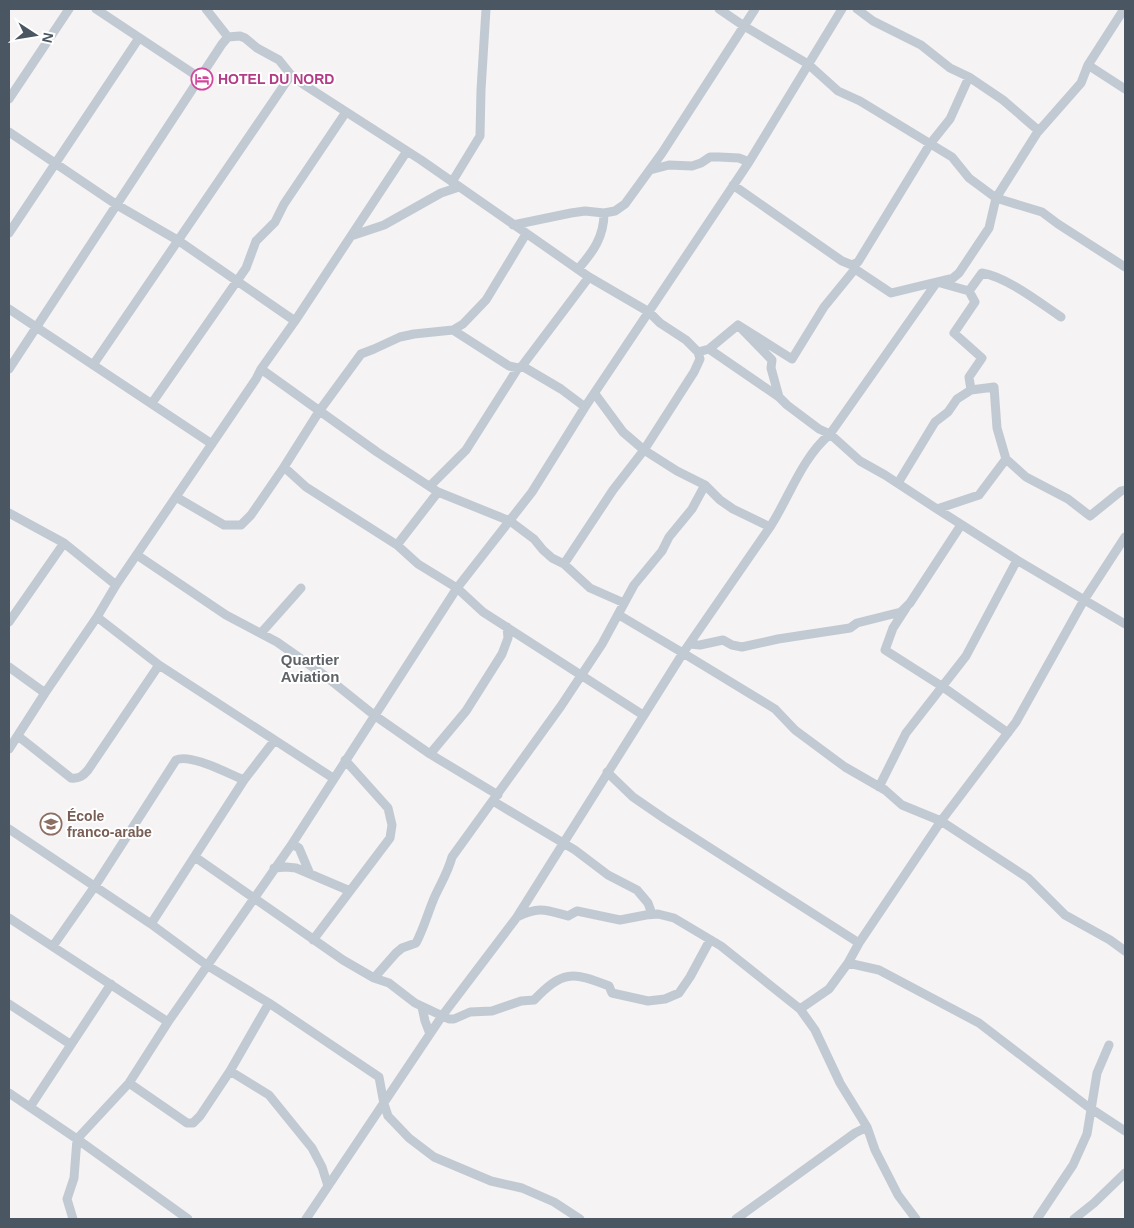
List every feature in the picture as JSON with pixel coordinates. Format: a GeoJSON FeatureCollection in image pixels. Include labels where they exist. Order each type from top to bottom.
{"type":"FeatureCollection","features":[{"type":"Feature","properties":{"kind":"street"},"geometry":{"type":"LineString","coordinates":[[9,99],[69,9]]}},
{"type":"Feature","properties":{"kind":"street"},"geometry":{"type":"LineString","coordinates":[[96,9],[200,78]]}},
{"type":"Feature","properties":{"kind":"street"},"geometry":{"type":"LineString","coordinates":[[206,9],[228,37]]}},
{"type":"Feature","properties":{"kind":"street"},"geometry":{"type":"LineString","coordinates":[[351,236],[384,224],[456,185],[480,136],[486,9]]}},
{"type":"Feature","properties":{"kind":"street"},"geometry":{"type":"LineString","coordinates":[[719,9],[808,64],[838,91],[860,101],[952,157],[969,178],[996,198],[1042,212],[1125,267]]}},
{"type":"Feature","properties":{"kind":"street"},"geometry":{"type":"LineString","coordinates":[[514,225],[585,211],[604,213],[615,210],[624,204],[650,170],[755,9]]}},
{"type":"Feature","properties":{"kind":"street"},"geometry":{"type":"LineString","coordinates":[[73,1219],[67,1199],[74,1178],[77,1139],[129,1083],[168,1022],[292,844],[457,588],[532,492],[585,406],[595,394],[749,162],[842,9]]}},
{"type":"Feature","properties":{"kind":"street"},"geometry":{"type":"LineString","coordinates":[[857,9],[873,21],[921,45],[950,68],[970,77],[1003,100],[1039,131]]}},
{"type":"Feature","properties":{"kind":"street"},"geometry":{"type":"LineString","coordinates":[[738,325],[792,359],[824,307],[855,269],[890,293],[953,278],[959,273],[989,228],[996,198],[1039,131],[1081,83],[1088,65],[1124,9]]}},
{"type":"Feature","properties":{"kind":"street"},"geometry":{"type":"LineString","coordinates":[[228,37],[240,36],[245,38],[279,60],[292,75],[306,86],[407,151],[589,277],[649,312],[660,323],[686,340],[698,352],[700,359],[694,372],[644,450],[613,490],[564,564]]}},
{"type":"Feature","properties":{"kind":"street"},"geometry":{"type":"LineString","coordinates":[[9,369],[228,37]]}},
{"type":"Feature","properties":{"kind":"street"},"geometry":{"type":"LineString","coordinates":[[9,233],[139,38]]}},
{"type":"Feature","properties":{"kind":"street"},"geometry":{"type":"LineString","coordinates":[[1088,65],[1125,88]]}},
{"type":"Feature","properties":{"kind":"street"},"geometry":{"type":"LineString","coordinates":[[93,364],[292,75]]}},
{"type":"Feature","properties":{"kind":"street"},"geometry":{"type":"LineString","coordinates":[[734,185],[842,261],[852,265],[858,262],[930,144],[950,119],[970,77]]}},
{"type":"Feature","properties":{"kind":"street"},"geometry":{"type":"LineString","coordinates":[[152,404],[246,268],[256,241],[275,222],[284,204],[346,112]]}},
{"type":"Feature","properties":{"kind":"street"},"geometry":{"type":"LineString","coordinates":[[9,132],[117,205],[179,241],[295,321]]}},
{"type":"Feature","properties":{"kind":"street"},"geometry":{"type":"LineString","coordinates":[[9,749],[97,617],[116,585],[295,321],[407,151]]}},
{"type":"Feature","properties":{"kind":"street"},"geometry":{"type":"LineString","coordinates":[[650,170],[669,165],[692,166],[710,157],[739,158],[749,162]]}},
{"type":"Feature","properties":{"kind":"street"},"geometry":{"type":"LineString","coordinates":[[578,269],[599,242],[604,224],[604,213]]}},
{"type":"Feature","properties":{"kind":"street"},"geometry":{"type":"LineString","coordinates":[[176,497],[224,525],[241,525],[251,515],[320,410],[360,354],[400,337],[453,330],[468,320],[482,306],[526,234]]}},
{"type":"Feature","properties":{"kind":"street"},"geometry":{"type":"LineString","coordinates":[[969,291],[982,273],[994,275],[1021,290],[1061,317]]}},
{"type":"Feature","properties":{"kind":"street"},"geometry":{"type":"LineString","coordinates":[[397,545],[434,489],[466,450],[520,367],[589,277]]}},
{"type":"Feature","properties":{"kind":"street"},"geometry":{"type":"LineString","coordinates":[[937,282],[969,291],[975,302],[954,333],[982,358],[969,377],[971,390]]}},
{"type":"Feature","properties":{"kind":"street"},"geometry":{"type":"LineString","coordinates":[[306,1219],[442,1016],[517,917],[683,653],[780,512],[804,464],[818,444],[830,434],[937,282]]}},
{"type":"Feature","properties":{"kind":"street"},"geometry":{"type":"LineString","coordinates":[[9,309],[212,444]]}},
{"type":"Feature","properties":{"kind":"street"},"geometry":{"type":"LineString","coordinates":[[698,352],[709,349],[738,325]]}},
{"type":"Feature","properties":{"kind":"street"},"geometry":{"type":"LineString","coordinates":[[738,325],[772,360],[771,368],[779,397]]}},
{"type":"Feature","properties":{"kind":"street"},"geometry":{"type":"LineString","coordinates":[[453,330],[509,366],[520,367],[561,389],[585,406]]}},
{"type":"Feature","properties":{"kind":"street"},"geometry":{"type":"LineString","coordinates":[[709,349],[779,397],[819,429],[830,434],[860,461],[898,483],[1017,560],[1125,624]]}},
{"type":"Feature","properties":{"kind":"street"},"geometry":{"type":"LineString","coordinates":[[261,369],[377,452],[434,489],[510,521],[534,539],[552,558],[564,564],[590,588],[624,604]]}},
{"type":"Feature","properties":{"kind":"street"},"geometry":{"type":"LineString","coordinates":[[898,483],[935,422],[948,412],[957,399],[971,390],[994,387],[997,428],[1006,459],[1026,477],[1068,499],[1090,516],[1121,491],[1125,490]]}},
{"type":"Feature","properties":{"kind":"street"},"geometry":{"type":"LineString","coordinates":[[595,394],[623,432],[644,450],[677,471],[705,484],[720,500],[733,509],[770,527]]}},
{"type":"Feature","properties":{"kind":"street"},"geometry":{"type":"LineString","coordinates":[[937,509],[979,495],[1006,459]]}},
{"type":"Feature","properties":{"kind":"street"},"geometry":{"type":"LineString","coordinates":[[284,467],[306,487],[397,545],[418,564],[457,588],[484,612],[643,715]]}},
{"type":"Feature","properties":{"kind":"street"},"geometry":{"type":"LineString","coordinates":[[374,978],[402,948],[416,943],[436,895],[449,870],[452,857],[536,742],[602,644],[634,585],[662,551],[669,537],[692,509],[705,484]]}},
{"type":"Feature","properties":{"kind":"street"},"geometry":{"type":"LineString","coordinates":[[9,513],[64,543],[116,585]]}},
{"type":"Feature","properties":{"kind":"street"},"geometry":{"type":"LineString","coordinates":[[962,525],[893,628],[885,650],[943,687],[1008,733]]}},
{"type":"Feature","properties":{"kind":"street"},"geometry":{"type":"LineString","coordinates":[[800,1009],[829,989],[837,980],[859,943],[941,821],[1016,722],[1084,600],[1125,537]]}},
{"type":"Feature","properties":{"kind":"street"},"geometry":{"type":"LineString","coordinates":[[9,622],[64,543]]}},
{"type":"Feature","properties":{"kind":"street"},"geometry":{"type":"LineString","coordinates":[[137,555],[226,614],[277,642],[374,715],[430,754],[608,875],[637,890],[648,903],[652,914]]}},
{"type":"Feature","properties":{"kind":"street"},"geometry":{"type":"LineString","coordinates":[[879,786],[906,733],[966,656],[1017,560]]}},
{"type":"Feature","properties":{"kind":"street"},"geometry":{"type":"LineString","coordinates":[[261,633],[301,588]]}},
{"type":"Feature","properties":{"kind":"street"},"geometry":{"type":"LineString","coordinates":[[690,644],[700,645],[723,640],[742,647],[778,639],[850,628],[857,623],[901,612],[910,603]]}},
{"type":"Feature","properties":{"kind":"street"},"geometry":{"type":"LineString","coordinates":[[619,615],[775,709],[795,730],[838,762],[879,786],[902,805],[941,821],[1028,878],[1065,915],[1110,940],[1125,951]]}},
{"type":"Feature","properties":{"kind":"street"},"geometry":{"type":"LineString","coordinates":[[97,617],[159,665],[333,778]]}},
{"type":"Feature","properties":{"kind":"street"},"geometry":{"type":"LineString","coordinates":[[430,754],[466,711],[502,654],[508,638],[506,626]]}},
{"type":"Feature","properties":{"kind":"street"},"geometry":{"type":"LineString","coordinates":[[18,736],[64,774],[77,779],[88,770],[159,665]]}},
{"type":"Feature","properties":{"kind":"street"},"geometry":{"type":"LineString","coordinates":[[9,667],[45,693]]}},
{"type":"Feature","properties":{"kind":"street"},"geometry":{"type":"LineString","coordinates":[[152,924],[244,780],[274,741]]}},
{"type":"Feature","properties":{"kind":"street"},"geometry":{"type":"LineString","coordinates":[[52,946],[95,886],[176,760],[180,758],[193,760],[244,780]]}},
{"type":"Feature","properties":{"kind":"street"},"geometry":{"type":"LineString","coordinates":[[313,940],[390,838],[392,825],[388,808],[345,760]]}},
{"type":"Feature","properties":{"kind":"street"},"geometry":{"type":"LineString","coordinates":[[607,772],[633,797],[665,819],[859,943]]}},
{"type":"Feature","properties":{"kind":"street"},"geometry":{"type":"LineString","coordinates":[[9,829],[152,924],[208,966],[379,1077],[396,1085]]}},
{"type":"Feature","properties":{"kind":"street"},"geometry":{"type":"LineString","coordinates":[[292,844],[298,848],[310,874]]}},
{"type":"Feature","properties":{"kind":"street"},"geometry":{"type":"LineString","coordinates":[[195,857],[343,960],[374,978],[388,983],[422,1007],[454,1019],[470,1012],[492,1011],[521,1001],[534,1000],[548,986],[569,976],[594,980],[608,986],[612,993],[648,1001],[665,999],[678,993],[690,977],[710,940]]}},
{"type":"Feature","properties":{"kind":"street"},"geometry":{"type":"LineString","coordinates":[[274,868],[286,866],[296,868],[350,891]]}},
{"type":"Feature","properties":{"kind":"street"},"geometry":{"type":"LineString","coordinates":[[517,917],[531,910],[545,910],[568,916],[577,911],[620,920],[652,914],[674,918],[721,946],[800,1009],[815,1030],[840,1083],[867,1127],[875,1150],[898,1196],[916,1219]]}},
{"type":"Feature","properties":{"kind":"street"},"geometry":{"type":"LineString","coordinates":[[9,918],[168,1022]]}},
{"type":"Feature","properties":{"kind":"street"},"geometry":{"type":"LineString","coordinates":[[848,963],[879,970],[979,1023],[1091,1109],[1125,1131]]}},
{"type":"Feature","properties":{"kind":"street"},"geometry":{"type":"LineString","coordinates":[[30,1106],[111,984]]}},
{"type":"Feature","properties":{"kind":"street"},"geometry":{"type":"LineString","coordinates":[[9,1004],[70,1044]]}},
{"type":"Feature","properties":{"kind":"street"},"geometry":{"type":"LineString","coordinates":[[129,1083],[187,1123],[193,1123],[200,1116],[230,1071],[269,1004]]}},
{"type":"Feature","properties":{"kind":"street"},"geometry":{"type":"LineString","coordinates":[[422,1007],[430,1034]]}},
{"type":"Feature","properties":{"kind":"street"},"geometry":{"type":"LineString","coordinates":[[1037,1219],[1073,1166],[1087,1134],[1097,1073],[1109,1045]]}},
{"type":"Feature","properties":{"kind":"street"},"geometry":{"type":"LineString","coordinates":[[230,1071],[269,1095],[312,1148],[322,1167],[328,1186]]}},
{"type":"Feature","properties":{"kind":"street"},"geometry":{"type":"LineString","coordinates":[[379,1077],[388,1116],[408,1138],[434,1157],[491,1181],[522,1188],[554,1202],[580,1219]]}},
{"type":"Feature","properties":{"kind":"street"},"geometry":{"type":"LineString","coordinates":[[9,1092],[188,1219]]}},
{"type":"Feature","properties":{"kind":"street"},"geometry":{"type":"LineString","coordinates":[[736,1219],[867,1127]]}},
{"type":"Feature","properties":{"kind":"street"},"geometry":{"type":"LineString","coordinates":[[1074,1219],[1094,1203],[1125,1173]]}},
{"type":"Feature","properties":{"kind":"place","name":"HOTEL DU NORD"},"geometry":{"type":"Point","coordinates":[202,79]}},
{"type":"Feature","properties":{"kind":"place","name":"École franco-arabe"},"geometry":{"type":"Point","coordinates":[51,824]}},
{"type":"Feature","properties":{"kind":"district","name":"Quartier Aviation"},"geometry":{"type":"Point","coordinates":[310,668]}}]}
